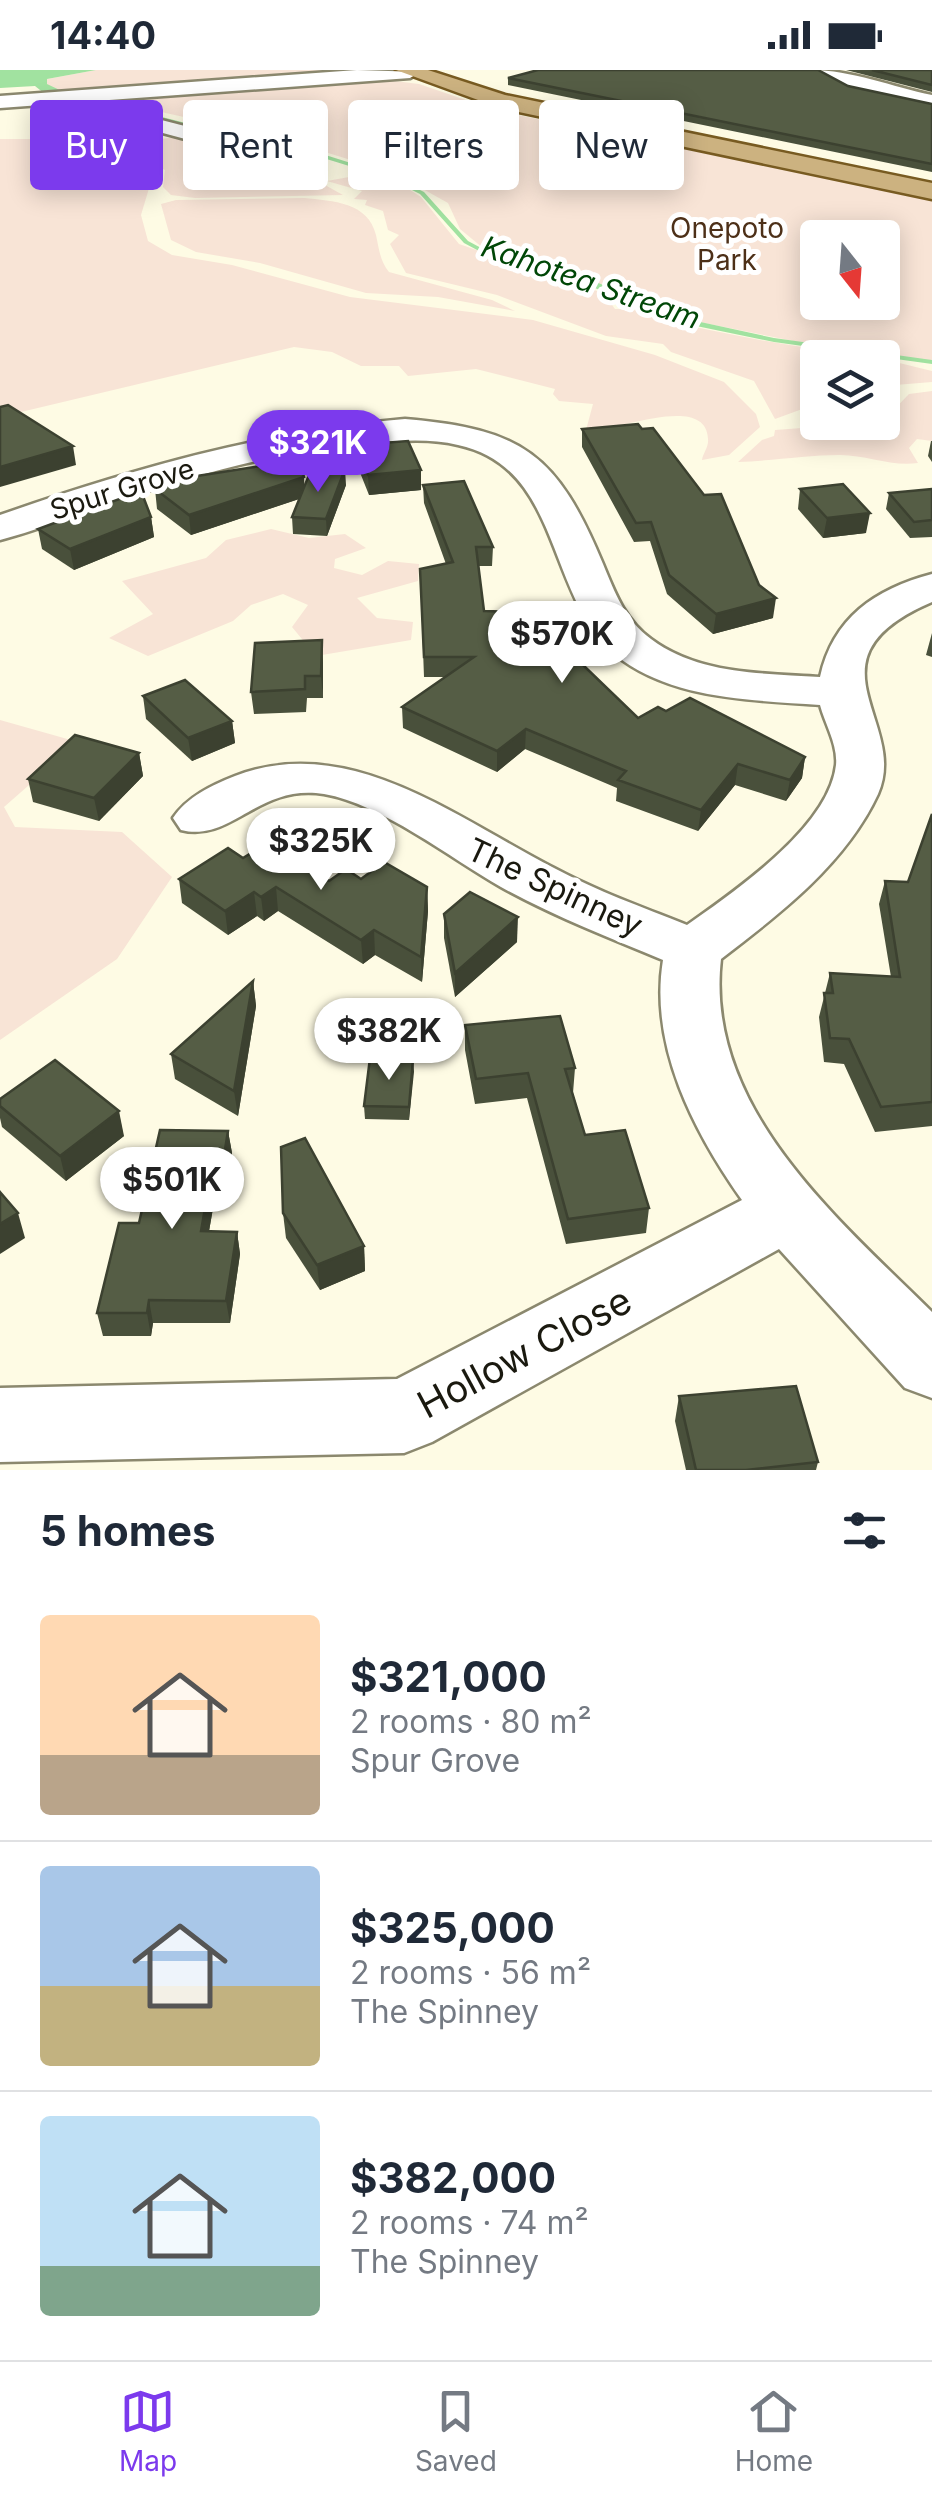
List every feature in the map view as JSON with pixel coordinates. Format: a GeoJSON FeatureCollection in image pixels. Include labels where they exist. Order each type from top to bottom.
{"type":"FeatureCollection","features":[{"type":"Feature","properties":{"kind":"main road"},"geometry":{"type":"LineString","coordinates":[[408,71],[500,100],[932,191]]}},
{"type":"Feature","properties":{"kind":"street"},"geometry":{"type":"LineString","coordinates":[[821,70],[855,86],[932,101]]}},
{"type":"Feature","properties":{"kind":"street"},"geometry":{"type":"LineString","coordinates":[[0,102],[408,71]]}},
{"type":"Feature","properties":{"kind":"street"},"geometry":{"type":"LineString","coordinates":[[94,77],[108,80],[122,95]]}},
{"type":"Feature","properties":{"kind":"street"},"geometry":{"type":"LineString","coordinates":[[83,98],[108,115],[183,134]]}},
{"type":"Feature","properties":{"kind":"street","name":"Spur Grove"},"geometry":{"type":"LineString","coordinates":[[0,528],[123,484],[354,432],[462,436],[510,452],[543,482],[612,627],[646,658],[691,678],[840,693]]}},
{"type":"Feature","properties":{"kind":"street"},"geometry":{"type":"LineString","coordinates":[[932,587],[885,605],[860,626],[848,646],[840,693],[861,764],[846,806],[805,854],[737,918],[693,950],[689,1000],[698,1048],[718,1108],[788,1210],[932,1363]]}},
{"type":"Feature","properties":{"kind":"street","name":"The Spinney"},"geometry":{"type":"LineString","coordinates":[[199,818],[239,788],[273,780],[326,779],[379,798],[548,888],[693,950]]}},
{"type":"Feature","properties":{"kind":"street","name":"Hollow Close"},"geometry":{"type":"LineString","coordinates":[[0,1425],[404,1416],[788,1210]]}},
{"type":"Feature","properties":{"kind":"green space"},"geometry":{"type":"Polygon","coordinates":[[[96,70],[410,72],[59,100],[46,85],[47,79],[96,70]]]}},
{"type":"Feature","properties":{"kind":"green space","name":"Onepoto Park"},"geometry":{"type":"Polygon","coordinates":[[[379,79],[419,84],[466,100],[348,100],[348,159],[328,153],[328,100],[183,100],[183,117],[163,112],[163,100],[107,100],[379,79]]]}},
{"type":"Feature","properties":{"kind":"green space","name":"Onepoto Park"},"geometry":{"type":"Polygon","coordinates":[[[519,115],[539,119],[539,190],[684,190],[684,149],[932,200],[932,361],[900,357],[900,340],[800,342],[704,323],[483,248],[460,229],[448,203],[425,190],[519,190],[519,115]]]}},
{"type":"Feature","properties":{"kind":"green space"},"geometry":{"type":"Polygon","coordinates":[[[183,137],[183,190],[328,190],[328,187],[343,195],[171,195],[163,187],[163,139],[183,137]]]}},
{"type":"Feature","properties":{"kind":"green space"},"geometry":{"type":"Polygon","coordinates":[[[0,139],[30,139],[30,190],[148,190],[141,215],[148,241],[172,255],[232,265],[350,297],[533,320],[655,355],[724,382],[756,414],[760,427],[729,455],[702,460],[708,439],[703,425],[692,418],[656,418],[586,430],[593,404],[559,401],[553,394],[555,389],[476,369],[408,376],[399,366],[361,366],[332,352],[294,347],[0,417],[0,139]]]}},
{"type":"Feature","properties":{"kind":"green space"},"geometry":{"type":"Polygon","coordinates":[[[348,177],[348,187],[328,181],[348,177]]]}},
{"type":"Feature","properties":{"kind":"green space"},"geometry":{"type":"Polygon","coordinates":[[[358,190],[410,190],[421,197],[459,244],[603,293],[615,309],[800,347],[800,410],[775,419],[754,381],[671,352],[663,344],[606,336],[497,295],[406,273],[390,244],[399,235],[388,230],[383,211],[365,205],[367,200],[354,199],[362,191],[358,190]]]}},
{"type":"Feature","properties":{"kind":"green space"},"geometry":{"type":"Polygon","coordinates":[[[304,198],[348,205],[365,216],[372,224],[389,272],[492,300],[515,311],[438,297],[366,293],[260,263],[196,252],[171,240],[161,204],[176,200],[304,198]]]}},
{"type":"Feature","properties":{"kind":"green space"},"geometry":{"type":"Polygon","coordinates":[[[900,363],[932,371],[932,382],[900,385],[900,363]]]}},
{"type":"Feature","properties":{"kind":"green space"},"geometry":{"type":"Polygon","coordinates":[[[932,391],[932,441],[917,439],[909,448],[918,463],[840,455],[738,462],[762,440],[774,436],[775,430],[800,428],[800,440],[900,440],[900,403],[909,394],[932,391]]]}},
{"type":"Feature","properties":{"kind":"green space"},"geometry":{"type":"Polygon","coordinates":[[[271,529],[309,538],[345,534],[366,548],[335,559],[334,568],[362,575],[388,561],[419,564],[418,581],[357,598],[377,618],[413,622],[411,640],[316,656],[292,627],[308,605],[283,594],[251,605],[233,621],[148,656],[109,638],[153,614],[122,581],[206,558],[226,540],[271,529]]]}},
{"type":"Feature","properties":{"kind":"green space"},"geometry":{"type":"Polygon","coordinates":[[[0,720],[78,742],[4,807],[15,827],[122,832],[172,877],[117,959],[0,1040],[0,720]]]}},
{"type":"Feature","properties":{"kind":"shaded area"},"geometry":{"type":"Polygon","coordinates":[[[0,70],[96,70],[47,79],[47,84],[68,94],[45,94],[35,86],[0,88],[0,70]]]}},
{"type":"Feature","properties":{"kind":"building"},"geometry":{"type":"Polygon","coordinates":[[[538,70],[818,70],[848,86],[932,104],[932,164],[684,114],[684,100],[616,100],[508,78],[538,70]]]}},
{"type":"Feature","properties":{"kind":"building"},"geometry":{"type":"Polygon","coordinates":[[[872,70],[932,70],[932,85],[872,70]]]}},
{"type":"Feature","properties":{"kind":"building"},"geometry":{"type":"Polygon","coordinates":[[[8,405],[73,446],[0,467],[0,407],[8,405]]]}},
{"type":"Feature","properties":{"kind":"building"},"geometry":{"type":"Polygon","coordinates":[[[638,424],[642,429],[653,428],[704,495],[721,494],[759,585],[776,598],[716,614],[669,575],[651,522],[636,523],[582,429],[638,424]]]}},
{"type":"Feature","properties":{"kind":"building"},"geometry":{"type":"Polygon","coordinates":[[[408,441],[421,470],[368,475],[356,445],[408,441]]]}},
{"type":"Feature","properties":{"kind":"building"},"geometry":{"type":"Polygon","coordinates":[[[299,460],[304,477],[189,515],[155,489],[197,476],[299,460]]]}},
{"type":"Feature","properties":{"kind":"building"},"geometry":{"type":"Polygon","coordinates":[[[345,469],[326,519],[292,517],[309,475],[345,469]]]}},
{"type":"Feature","properties":{"kind":"building"},"geometry":{"type":"Polygon","coordinates":[[[464,481],[493,547],[476,547],[484,611],[514,612],[511,653],[557,640],[638,718],[658,707],[666,711],[690,698],[805,757],[790,780],[738,764],[701,810],[618,780],[626,771],[526,729],[497,751],[402,707],[474,657],[424,657],[420,569],[453,562],[423,485],[464,481]]]}},
{"type":"Feature","properties":{"kind":"building"},"geometry":{"type":"Polygon","coordinates":[[[843,484],[870,513],[827,518],[800,489],[843,484]]]}},
{"type":"Feature","properties":{"kind":"building"},"geometry":{"type":"Polygon","coordinates":[[[932,489],[932,520],[914,522],[889,493],[932,489]]]}},
{"type":"Feature","properties":{"kind":"building"},"geometry":{"type":"Polygon","coordinates":[[[141,491],[151,517],[70,549],[38,529],[141,491]]]}},
{"type":"Feature","properties":{"kind":"building"},"geometry":{"type":"Polygon","coordinates":[[[322,640],[321,676],[305,676],[305,689],[251,692],[255,643],[322,640]]]}},
{"type":"Feature","properties":{"kind":"building"},"geometry":{"type":"Polygon","coordinates":[[[185,680],[232,721],[188,738],[143,696],[185,680]]]}},
{"type":"Feature","properties":{"kind":"building"},"geometry":{"type":"Polygon","coordinates":[[[75,735],[139,753],[94,798],[28,779],[75,735]]]}},
{"type":"Feature","properties":{"kind":"building"},"geometry":{"type":"Polygon","coordinates":[[[932,814],[932,1102],[881,1107],[849,1039],[830,1038],[824,993],[833,993],[830,973],[900,977],[885,881],[908,882],[932,814]]]}},
{"type":"Feature","properties":{"kind":"building"},"geometry":{"type":"Polygon","coordinates":[[[269,842],[329,881],[346,869],[361,879],[384,862],[427,887],[421,957],[374,930],[361,940],[276,887],[261,897],[254,892],[225,911],[179,879],[228,848],[243,858],[269,842]]]}},
{"type":"Feature","properties":{"kind":"building"},"geometry":{"type":"Polygon","coordinates":[[[470,892],[518,917],[455,973],[444,914],[470,892]]]}},
{"type":"Feature","properties":{"kind":"building"},"geometry":{"type":"Polygon","coordinates":[[[253,981],[234,1091],[171,1054],[253,981]]]}},
{"type":"Feature","properties":{"kind":"building"},"geometry":{"type":"Polygon","coordinates":[[[560,1016],[575,1068],[565,1069],[585,1135],[625,1130],[649,1208],[568,1219],[528,1073],[476,1079],[465,1025],[560,1016]]]}},
{"type":"Feature","properties":{"kind":"building"},"geometry":{"type":"Polygon","coordinates":[[[370,1058],[413,1059],[409,1107],[364,1106],[370,1058]]]}},
{"type":"Feature","properties":{"kind":"building"},"geometry":{"type":"Polygon","coordinates":[[[55,1060],[119,1111],[60,1156],[0,1106],[0,1099],[55,1060]]]}},
{"type":"Feature","properties":{"kind":"building"},"geometry":{"type":"Polygon","coordinates":[[[160,1130],[228,1131],[222,1168],[212,1168],[201,1231],[237,1232],[226,1301],[149,1300],[147,1313],[97,1313],[119,1223],[139,1223],[160,1130]]]}},
{"type":"Feature","properties":{"kind":"building"},"geometry":{"type":"Polygon","coordinates":[[[305,1138],[364,1246],[317,1265],[283,1213],[281,1147],[305,1138]]]}},
{"type":"Feature","properties":{"kind":"building"},"geometry":{"type":"Polygon","coordinates":[[[0,1192],[18,1213],[0,1224],[0,1192]]]}},
{"type":"Feature","properties":{"kind":"building"},"geometry":{"type":"Polygon","coordinates":[[[796,1386],[818,1462],[746,1470],[696,1470],[679,1396],[796,1386]]]}},
{"type":"Feature","properties":{"kind":"waterway","name":"Kahotea Stream"},"geometry":{"type":"LineString","coordinates":[[163,119],[221,134],[279,142],[390,177],[422,193],[466,242],[481,250],[593,284],[680,320],[774,340],[932,362]]}}]}
